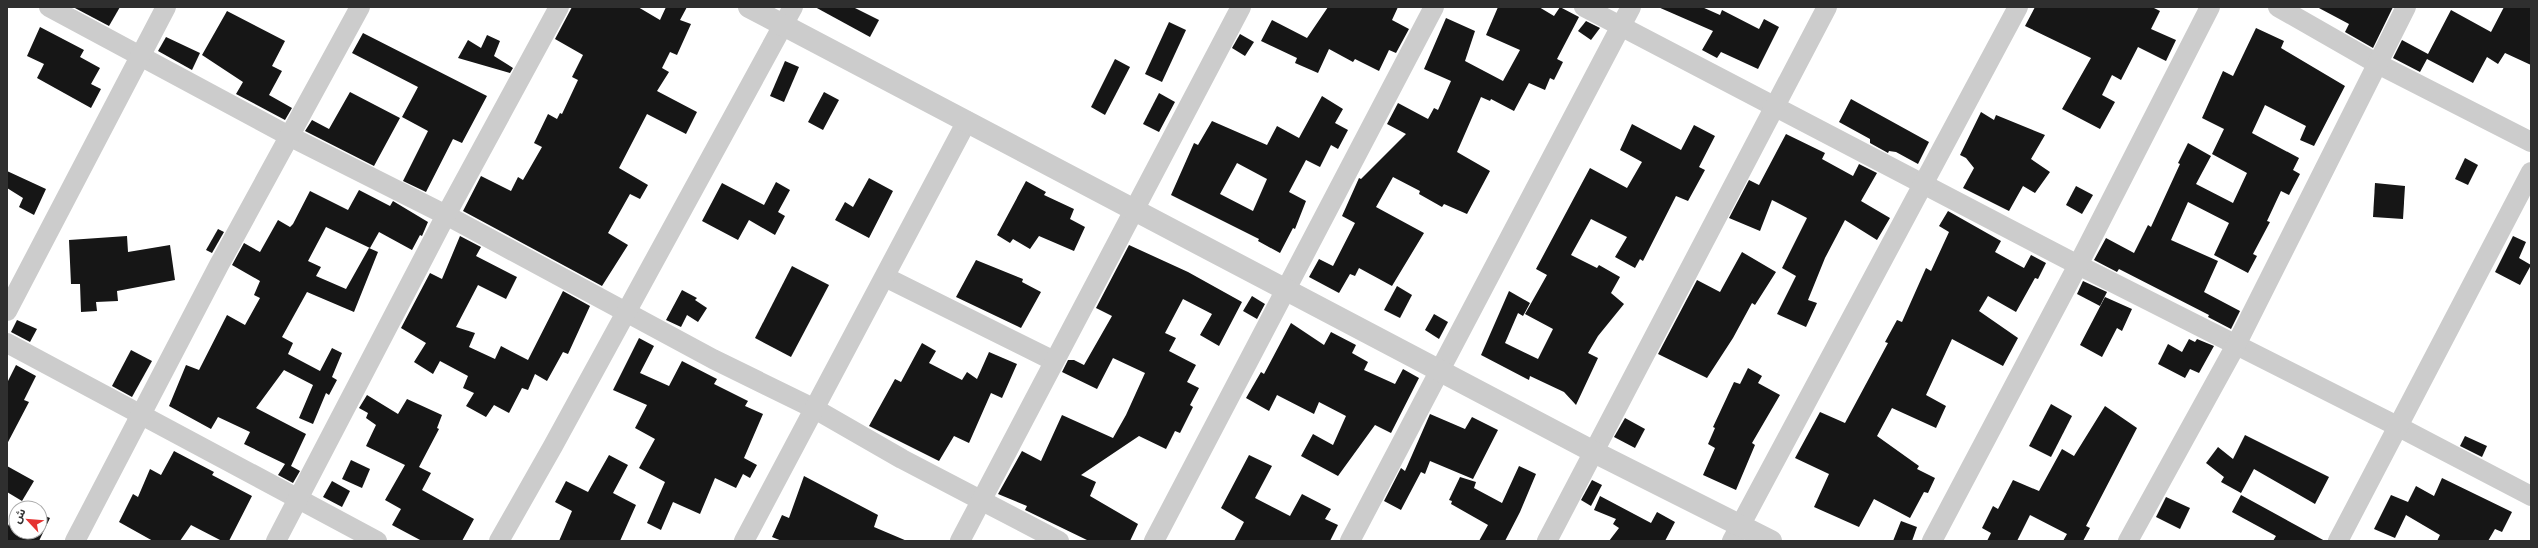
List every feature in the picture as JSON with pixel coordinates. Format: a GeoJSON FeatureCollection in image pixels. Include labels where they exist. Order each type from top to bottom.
{"type":"FeatureCollection","features":[{"type":"Feature","properties":{"kind":"street"},"geometry":{"type":"LineString","coordinates":[[49,7],[289,136],[446,215],[713,359],[815,409],[980,500],[1059,541]]}},
{"type":"Feature","properties":{"kind":"street"},"geometry":{"type":"LineString","coordinates":[[7,310],[166,7]]}},
{"type":"Feature","properties":{"kind":"street"},"geometry":{"type":"LineString","coordinates":[[75,541],[140,413],[360,7]]}},
{"type":"Feature","properties":{"kind":"street"},"geometry":{"type":"LineString","coordinates":[[276,541],[446,215],[559,7]]}},
{"type":"Feature","properties":{"kind":"street"},"geometry":{"type":"LineString","coordinates":[[749,7],[788,16],[967,121],[1594,452],[1736,533],[1771,541]]}},
{"type":"Feature","properties":{"kind":"street"},"geometry":{"type":"LineString","coordinates":[[960,541],[980,500],[1241,7]]}},
{"type":"Feature","properties":{"kind":"street"},"geometry":{"type":"LineString","coordinates":[[1154,541],[1287,290],[1434,7]]}},
{"type":"Feature","properties":{"kind":"street"},"geometry":{"type":"LineString","coordinates":[[1584,7],[2078,265],[2399,427],[2531,496]]}},
{"type":"Feature","properties":{"kind":"street"},"geometry":{"type":"LineString","coordinates":[[1350,541],[1631,7]]}},
{"type":"Feature","properties":{"kind":"street"},"geometry":{"type":"LineString","coordinates":[[1547,541],[1827,7]]}},
{"type":"Feature","properties":{"kind":"street"},"geometry":{"type":"LineString","coordinates":[[1736,533],[1924,185],[2018,7]]}},
{"type":"Feature","properties":{"kind":"street"},"geometry":{"type":"LineString","coordinates":[[1932,541],[2078,265],[2210,7]]}},
{"type":"Feature","properties":{"kind":"street"},"geometry":{"type":"LineString","coordinates":[[2278,7],[2376,63],[2531,142]]}},
{"type":"Feature","properties":{"kind":"street"},"geometry":{"type":"LineString","coordinates":[[2128,541],[2236,345],[2376,63],[2406,7]]}},
{"type":"Feature","properties":{"kind":"street"},"geometry":{"type":"LineString","coordinates":[[498,541],[553,446],[625,311],[788,16]]}},
{"type":"Feature","properties":{"kind":"street"},"geometry":{"type":"LineString","coordinates":[[744,541],[967,121]]}},
{"type":"Feature","properties":{"kind":"street"},"geometry":{"type":"LineString","coordinates":[[2338,541],[2399,427],[2531,172]]}},
{"type":"Feature","properties":{"kind":"street"},"geometry":{"type":"LineString","coordinates":[[885,277],[1054,361]]}},
{"type":"Feature","properties":{"kind":"street"},"geometry":{"type":"LineString","coordinates":[[7,343],[377,541]]}},
{"type":"Feature","properties":{"kind":"building"},"geometry":{"type":"Polygon","coordinates":[[[73,7],[120,7],[109,26],[73,7]]]}},
{"type":"Feature","properties":{"kind":"building"},"geometry":{"type":"Polygon","coordinates":[[[572,7],[638,7],[660,20],[666,7],[687,7],[680,20],[691,24],[677,55],[670,52],[662,68],[669,72],[657,91],[697,112],[686,134],[647,114],[619,168],[648,185],[640,199],[630,194],[608,233],[628,245],[602,286],[463,211],[481,176],[511,191],[518,177],[523,180],[542,147],[534,143],[548,114],[557,119],[560,113],[562,114],[578,80],[572,77],[583,55],[555,39],[572,7]]]}},
{"type":"Feature","properties":{"kind":"building"},"geometry":{"type":"Polygon","coordinates":[[[815,7],[853,7],[879,20],[870,37],[815,7]]]}},
{"type":"Feature","properties":{"kind":"building"},"geometry":{"type":"Polygon","coordinates":[[[1328,7],[1398,7],[1392,20],[1409,29],[1396,53],[1389,50],[1379,71],[1355,59],[1353,62],[1329,49],[1318,73],[1295,63],[1297,58],[1261,41],[1272,20],[1307,38],[1328,7]]]}},
{"type":"Feature","properties":{"kind":"building"},"geometry":{"type":"Polygon","coordinates":[[[1498,7],[1539,7],[1554,16],[1560,7],[1579,17],[1557,59],[1563,62],[1554,80],[1550,78],[1545,90],[1529,83],[1514,111],[1491,99],[1490,101],[1481,97],[1457,152],[1490,171],[1467,214],[1444,204],[1442,207],[1419,194],[1420,191],[1393,177],[1376,207],[1424,233],[1392,286],[1359,268],[1355,276],[1350,274],[1339,293],[1309,277],[1319,259],[1333,266],[1355,223],[1342,216],[1359,178],[1361,179],[1406,134],[1387,124],[1398,103],[1428,119],[1434,108],[1438,110],[1451,81],[1424,69],[1446,18],[1475,31],[1465,61],[1503,81],[1520,50],[1486,35],[1498,7]]]}},
{"type":"Feature","properties":{"kind":"building"},"geometry":{"type":"Polygon","coordinates":[[[1658,7],[1702,7],[1720,15],[1722,10],[1759,29],[1764,19],[1779,27],[1758,69],[1721,52],[1717,58],[1702,50],[1713,31],[1658,7]]]}},
{"type":"Feature","properties":{"kind":"building"},"geometry":{"type":"Polygon","coordinates":[[[2035,7],[2152,7],[2160,11],[2151,29],[2176,40],[2166,61],[2138,47],[2121,80],[2112,75],[2102,95],[2115,102],[2100,129],[2062,109],[2091,58],[2025,26],[2035,7]]]}},
{"type":"Feature","properties":{"kind":"building"},"geometry":{"type":"Polygon","coordinates":[[[2317,7],[2393,7],[2373,48],[2345,32],[2349,24],[2317,7]]]}},
{"type":"Feature","properties":{"kind":"building"},"geometry":{"type":"Polygon","coordinates":[[[2504,7],[2531,7],[2531,65],[2505,53],[2498,64],[2487,57],[2473,83],[2427,59],[2420,72],[2393,58],[2402,40],[2428,54],[2451,10],[2491,32],[2504,7]]]}},
{"type":"Feature","properties":{"kind":"building"},"geometry":{"type":"Polygon","coordinates":[[[227,11],[285,41],[272,66],[282,71],[269,95],[292,108],[285,120],[236,94],[243,82],[202,55],[227,11]]]}},
{"type":"Feature","properties":{"kind":"building"},"geometry":{"type":"Polygon","coordinates":[[[1586,21],[1600,28],[1591,40],[1578,31],[1586,21]]]}},
{"type":"Feature","properties":{"kind":"building"},"geometry":{"type":"Polygon","coordinates":[[[1169,22],[1186,30],[1162,82],[1145,74],[1169,22]]]}},
{"type":"Feature","properties":{"kind":"building"},"geometry":{"type":"Polygon","coordinates":[[[40,27],[84,50],[80,57],[100,68],[91,84],[101,89],[91,108],[37,78],[44,64],[27,56],[40,27]]]}},
{"type":"Feature","properties":{"kind":"building"},"geometry":{"type":"Polygon","coordinates":[[[2256,28],[2284,41],[2281,48],[2345,86],[2314,146],[2300,140],[2306,126],[2265,105],[2252,133],[2299,158],[2293,170],[2300,174],[2289,195],[2281,191],[2267,221],[2270,222],[2253,254],[2257,256],[2248,273],[2214,255],[2229,223],[2188,202],[2171,240],[2218,261],[2204,292],[2240,311],[2231,329],[2208,317],[2209,315],[2119,269],[2117,272],[2094,260],[2106,238],[2134,253],[2148,225],[2151,227],[2188,143],[2211,156],[2196,184],[2233,203],[2247,173],[2212,154],[2224,129],[2202,118],[2223,71],[2233,76],[2256,28]]]}},
{"type":"Feature","properties":{"kind":"building"},"geometry":{"type":"Polygon","coordinates":[[[363,33],[487,96],[462,143],[453,139],[426,192],[403,181],[428,131],[402,117],[418,87],[352,53],[363,33]]]}},
{"type":"Feature","properties":{"kind":"building"},"geometry":{"type":"Polygon","coordinates":[[[1240,34],[1254,42],[1245,56],[1232,48],[1240,34]]]}},
{"type":"Feature","properties":{"kind":"building"},"geometry":{"type":"Polygon","coordinates":[[[487,35],[500,41],[494,56],[513,68],[510,73],[458,58],[468,40],[481,48],[487,35]]]}},
{"type":"Feature","properties":{"kind":"building"},"geometry":{"type":"Polygon","coordinates":[[[166,37],[200,53],[192,70],[158,51],[166,37]]]}},
{"type":"Feature","properties":{"kind":"building"},"geometry":{"type":"Polygon","coordinates":[[[1115,59],[1130,67],[1105,115],[1091,107],[1115,59]]]}},
{"type":"Feature","properties":{"kind":"building"},"geometry":{"type":"Polygon","coordinates":[[[785,61],[799,67],[784,102],[770,96],[785,61]]]}},
{"type":"Feature","properties":{"kind":"building"},"geometry":{"type":"Polygon","coordinates":[[[350,92],[400,118],[374,166],[305,131],[312,120],[329,129],[350,92]]]}},
{"type":"Feature","properties":{"kind":"building"},"geometry":{"type":"Polygon","coordinates":[[[824,92],[839,100],[823,130],[808,122],[824,92]]]}},
{"type":"Feature","properties":{"kind":"building"},"geometry":{"type":"Polygon","coordinates":[[[1159,93],[1175,102],[1159,132],[1143,124],[1159,93]]]}},
{"type":"Feature","properties":{"kind":"building"},"geometry":{"type":"Polygon","coordinates":[[[1322,96],[1343,109],[1335,123],[1348,130],[1338,149],[1331,145],[1320,167],[1306,160],[1289,192],[1306,201],[1295,229],[1293,228],[1280,253],[1258,241],[1259,239],[1171,195],[1194,143],[1198,145],[1212,121],[1267,145],[1277,126],[1299,138],[1322,96]],[[1237,163],[1220,194],[1253,211],[1267,179],[1237,163]]]}},
{"type":"Feature","properties":{"kind":"building"},"geometry":{"type":"Polygon","coordinates":[[[1851,99],[1929,142],[1918,164],[1896,152],[1889,151],[1888,153],[1870,143],[1870,139],[1839,122],[1851,99]]]}},
{"type":"Feature","properties":{"kind":"building"},"geometry":{"type":"Polygon","coordinates":[[[1981,112],[1994,120],[1996,115],[2045,135],[2031,159],[2050,172],[2035,193],[2023,186],[2009,211],[1963,188],[1974,168],[1966,158],[1960,155],[1981,112]]]}},
{"type":"Feature","properties":{"kind":"building"},"geometry":{"type":"Polygon","coordinates":[[[1632,124],[1681,150],[1694,125],[1715,136],[1699,167],[1705,170],[1688,201],[1676,196],[1643,261],[1640,259],[1635,268],[1615,257],[1627,237],[1591,219],[1571,255],[1597,268],[1599,265],[1620,277],[1611,293],[1624,304],[1598,336],[1588,353],[1598,358],[1576,405],[1564,392],[1530,376],[1529,380],[1481,355],[1509,291],[1530,303],[1523,316],[1518,313],[1505,343],[1538,359],[1553,329],[1525,314],[1547,275],[1536,269],[1590,168],[1627,188],[1642,162],[1620,150],[1632,124]]]}},
{"type":"Feature","properties":{"kind":"building"},"geometry":{"type":"Polygon","coordinates":[[[1786,134],[1825,153],[1822,159],[1853,176],[1859,164],[1877,173],[1861,201],[1890,218],[1877,240],[1845,220],[1825,258],[1808,300],[1817,303],[1806,327],[1777,314],[1796,276],[1782,268],[1807,218],[1772,200],[1760,231],[1729,218],[1749,180],[1759,185],[1786,134]]]}},
{"type":"Feature","properties":{"kind":"building"},"geometry":{"type":"Polygon","coordinates":[[[2465,158],[2478,165],[2468,185],[2455,179],[2465,158]]]}},
{"type":"Feature","properties":{"kind":"building"},"geometry":{"type":"Polygon","coordinates":[[[7,171],[46,189],[34,215],[19,207],[23,198],[7,188],[7,171]]]}},
{"type":"Feature","properties":{"kind":"building"},"geometry":{"type":"Polygon","coordinates":[[[869,178],[893,191],[869,238],[835,220],[845,202],[853,207],[869,178]]]}},
{"type":"Feature","properties":{"kind":"building"},"geometry":{"type":"Polygon","coordinates":[[[1026,181],[1046,192],[1044,195],[1074,209],[1070,219],[1085,227],[1074,251],[1039,236],[1030,249],[1013,239],[1010,243],[997,235],[1026,181]]]}},
{"type":"Feature","properties":{"kind":"building"},"geometry":{"type":"Polygon","coordinates":[[[776,182],[790,190],[778,212],[785,216],[775,235],[749,220],[738,240],[702,221],[722,183],[764,205],[776,182]]]}},
{"type":"Feature","properties":{"kind":"building"},"geometry":{"type":"Polygon","coordinates":[[[2375,183],[2405,186],[2403,219],[2373,217],[2375,183]]]}},
{"type":"Feature","properties":{"kind":"building"},"geometry":{"type":"Polygon","coordinates":[[[2076,186],[2093,195],[2082,214],[2066,205],[2076,186]]]}},
{"type":"Feature","properties":{"kind":"building"},"geometry":{"type":"Polygon","coordinates":[[[359,190],[390,206],[393,201],[428,222],[422,236],[420,235],[412,250],[379,232],[370,248],[326,227],[308,261],[321,267],[316,276],[346,289],[369,248],[378,252],[354,312],[307,292],[282,337],[293,343],[288,354],[320,371],[332,348],[342,353],[332,377],[337,380],[329,395],[326,393],[313,424],[299,418],[313,385],[284,370],[256,408],[306,434],[291,466],[300,471],[293,483],[278,475],[285,464],[244,444],[250,432],[218,417],[211,429],[169,406],[186,365],[199,370],[227,315],[245,325],[260,298],[254,295],[260,281],[232,265],[244,243],[260,252],[278,220],[290,227],[293,224],[310,191],[348,210],[359,190]]]}},
{"type":"Feature","properties":{"kind":"building"},"geometry":{"type":"Polygon","coordinates":[[[1948,211],[2001,241],[1995,252],[2024,268],[2031,255],[2046,263],[2038,279],[2035,278],[2016,312],[1988,296],[1979,311],[2018,338],[2003,366],[1952,339],[1926,395],[1946,406],[1936,428],[1892,408],[1877,436],[1919,466],[1917,469],[1935,478],[1928,493],[1924,492],[1910,518],[1874,499],[1859,527],[1814,507],[1829,474],[1795,458],[1820,412],[1845,423],[1888,343],[1885,342],[1897,320],[1902,322],[1926,268],[1931,271],[1949,232],[1939,226],[1948,211]]]}},
{"type":"Feature","properties":{"kind":"building"},"geometry":{"type":"Polygon","coordinates":[[[218,229],[224,232],[212,253],[206,250],[218,229]]]}},
{"type":"Feature","properties":{"kind":"building"},"geometry":{"type":"Polygon","coordinates":[[[127,236],[128,252],[170,245],[175,280],[117,291],[118,301],[96,302],[97,311],[81,312],[80,284],[71,284],[69,240],[127,236]]]}},
{"type":"Feature","properties":{"kind":"building"},"geometry":{"type":"Polygon","coordinates":[[[460,236],[481,247],[476,256],[517,277],[506,299],[478,285],[456,327],[475,333],[469,347],[495,359],[501,346],[528,360],[563,291],[590,306],[568,354],[563,352],[547,381],[535,374],[528,390],[522,388],[509,413],[494,405],[486,417],[466,406],[474,393],[463,388],[468,376],[440,361],[433,374],[414,362],[426,343],[401,328],[430,273],[442,279],[460,236]]]}},
{"type":"Feature","properties":{"kind":"building"},"geometry":{"type":"Polygon","coordinates":[[[2513,236],[2526,242],[2519,258],[2531,265],[2520,285],[2495,272],[2513,236]]]}},
{"type":"Feature","properties":{"kind":"building"},"geometry":{"type":"Polygon","coordinates":[[[1129,245],[1188,272],[1242,302],[1219,346],[1200,335],[1212,314],[1183,299],[1165,333],[1176,338],[1169,351],[1196,365],[1187,382],[1199,388],[1190,405],[1193,407],[1180,433],[1175,431],[1166,449],[1139,436],[1081,475],[1096,482],[1090,496],[1138,524],[1130,541],[1089,541],[1025,510],[1027,506],[998,494],[1022,451],[1041,461],[1062,415],[1113,438],[1126,415],[1145,373],[1113,358],[1097,389],[1062,372],[1068,360],[1074,360],[1084,365],[1112,316],[1096,308],[1129,245]]]}},
{"type":"Feature","properties":{"kind":"building"},"geometry":{"type":"Polygon","coordinates":[[[1742,252],[1776,272],[1755,305],[1752,303],[1733,338],[1707,378],[1658,354],[1697,280],[1720,292],[1742,252]]]}},
{"type":"Feature","properties":{"kind":"building"},"geometry":{"type":"Polygon","coordinates":[[[976,260],[1023,279],[1022,282],[1041,292],[1021,328],[956,297],[976,260]]]}},
{"type":"Feature","properties":{"kind":"building"},"geometry":{"type":"Polygon","coordinates":[[[792,266],[829,285],[791,357],[755,338],[792,266]]]}},
{"type":"Feature","properties":{"kind":"building"},"geometry":{"type":"Polygon","coordinates":[[[2083,281],[2107,292],[2100,306],[2077,294],[2083,281]]]}},
{"type":"Feature","properties":{"kind":"building"},"geometry":{"type":"Polygon","coordinates":[[[1397,286],[1412,295],[1400,318],[1384,310],[1397,286]]]}},
{"type":"Feature","properties":{"kind":"building"},"geometry":{"type":"Polygon","coordinates":[[[682,290],[697,298],[695,300],[707,308],[698,322],[687,315],[681,327],[666,320],[682,290]]]}},
{"type":"Feature","properties":{"kind":"building"},"geometry":{"type":"Polygon","coordinates":[[[1252,296],[1265,304],[1257,319],[1243,311],[1252,296]]]}},
{"type":"Feature","properties":{"kind":"building"},"geometry":{"type":"Polygon","coordinates":[[[2105,297],[2132,309],[2122,331],[2117,328],[2102,357],[2080,345],[2105,297]]]}},
{"type":"Feature","properties":{"kind":"building"},"geometry":{"type":"Polygon","coordinates":[[[1434,314],[1448,322],[1439,339],[1425,330],[1434,314]]]}},
{"type":"Feature","properties":{"kind":"building"},"geometry":{"type":"Polygon","coordinates":[[[17,320],[37,329],[30,342],[11,332],[17,320]]]}},
{"type":"Feature","properties":{"kind":"building"},"geometry":{"type":"Polygon","coordinates":[[[1291,323],[1324,345],[1331,332],[1356,345],[1352,353],[1368,362],[1364,370],[1395,384],[1403,369],[1419,378],[1391,433],[1375,425],[1338,476],[1301,456],[1313,434],[1333,445],[1346,416],[1319,402],[1314,414],[1277,395],[1269,411],[1246,398],[1261,372],[1264,374],[1291,323]]]}},
{"type":"Feature","properties":{"kind":"building"},"geometry":{"type":"Polygon","coordinates":[[[639,338],[654,346],[640,373],[669,386],[682,361],[717,379],[714,384],[748,401],[745,406],[763,414],[744,458],[757,465],[750,478],[743,474],[736,488],[715,478],[700,514],[673,502],[661,530],[647,523],[665,482],[639,468],[655,439],[635,428],[647,405],[613,390],[639,338]]]}},
{"type":"Feature","properties":{"kind":"building"},"geometry":{"type":"Polygon","coordinates":[[[2189,339],[2195,342],[2197,339],[2214,346],[2199,373],[2190,369],[2185,378],[2158,364],[2168,344],[2182,352],[2189,339]]]}},
{"type":"Feature","properties":{"kind":"building"},"geometry":{"type":"Polygon","coordinates":[[[922,343],[936,351],[929,363],[962,380],[967,372],[977,379],[989,352],[1017,364],[1002,398],[991,393],[969,443],[954,436],[939,461],[869,426],[895,379],[901,382],[922,343]]]}},
{"type":"Feature","properties":{"kind":"building"},"geometry":{"type":"Polygon","coordinates":[[[131,350],[152,361],[132,397],[112,386],[131,350]]]}},
{"type":"Feature","properties":{"kind":"building"},"geometry":{"type":"Polygon","coordinates":[[[16,365],[36,376],[24,400],[29,402],[7,444],[7,383],[16,365]]]}},
{"type":"Feature","properties":{"kind":"building"},"geometry":{"type":"Polygon","coordinates":[[[1748,368],[1762,376],[1758,383],[1780,395],[1752,443],[1755,445],[1736,490],[1703,475],[1715,448],[1708,444],[1715,428],[1713,427],[1734,382],[1740,384],[1748,368]]]}},
{"type":"Feature","properties":{"kind":"building"},"geometry":{"type":"Polygon","coordinates":[[[367,395],[398,414],[407,399],[442,415],[437,428],[439,429],[419,467],[431,473],[422,490],[474,519],[462,541],[422,541],[392,525],[401,509],[385,500],[405,465],[366,446],[376,425],[366,418],[368,413],[359,408],[367,395]]]}},
{"type":"Feature","properties":{"kind":"building"},"geometry":{"type":"Polygon","coordinates":[[[2051,404],[2072,416],[2051,457],[2029,446],[2051,404]]]}},
{"type":"Feature","properties":{"kind":"building"},"geometry":{"type":"Polygon","coordinates":[[[2105,406],[2137,428],[2086,526],[2090,528],[2083,541],[2063,541],[2067,534],[2030,515],[2017,541],[1987,541],[1991,533],[1982,528],[1993,506],[1998,509],[2013,480],[2039,491],[2062,449],[2074,456],[2105,406]]]}},
{"type":"Feature","properties":{"kind":"building"},"geometry":{"type":"Polygon","coordinates":[[[1430,414],[1465,429],[1472,417],[1498,430],[1473,479],[1430,461],[1425,474],[1421,472],[1401,510],[1384,501],[1401,468],[1405,471],[1430,414]]]}},
{"type":"Feature","properties":{"kind":"building"},"geometry":{"type":"Polygon","coordinates":[[[1625,418],[1645,429],[1635,448],[1614,437],[1625,418]]]}},
{"type":"Feature","properties":{"kind":"building"},"geometry":{"type":"Polygon","coordinates":[[[2245,435],[2329,477],[2315,504],[2254,469],[2241,493],[2221,482],[2224,477],[2206,463],[2218,447],[2233,459],[2245,435]]]}},
{"type":"Feature","properties":{"kind":"building"},"geometry":{"type":"Polygon","coordinates":[[[2465,436],[2487,446],[2482,457],[2460,446],[2465,436]]]}},
{"type":"Feature","properties":{"kind":"building"},"geometry":{"type":"Polygon","coordinates":[[[174,451],[214,472],[212,475],[252,496],[229,541],[222,541],[191,525],[180,541],[153,541],[119,522],[133,494],[138,497],[150,469],[161,475],[174,451]]]}},
{"type":"Feature","properties":{"kind":"building"},"geometry":{"type":"Polygon","coordinates":[[[609,455],[628,465],[613,493],[636,505],[620,541],[559,541],[572,511],[555,502],[566,481],[588,492],[609,455]]]}},
{"type":"Feature","properties":{"kind":"building"},"geometry":{"type":"Polygon","coordinates":[[[1249,455],[1272,466],[1255,498],[1290,516],[1302,494],[1331,509],[1325,519],[1338,525],[1330,541],[1234,541],[1244,522],[1221,508],[1249,455]]]}},
{"type":"Feature","properties":{"kind":"building"},"geometry":{"type":"Polygon","coordinates":[[[351,460],[370,469],[362,488],[342,479],[351,460]]]}},
{"type":"Feature","properties":{"kind":"building"},"geometry":{"type":"Polygon","coordinates":[[[7,466],[34,481],[23,500],[7,492],[7,466]]]}},
{"type":"Feature","properties":{"kind":"building"},"geometry":{"type":"Polygon","coordinates":[[[1519,466],[1536,474],[1520,512],[1505,541],[1479,541],[1488,525],[1451,504],[1452,501],[1449,500],[1460,477],[1476,482],[1474,488],[1502,503],[1519,466]]]}},
{"type":"Feature","properties":{"kind":"building"},"geometry":{"type":"Polygon","coordinates":[[[804,476],[878,515],[874,527],[907,541],[782,541],[772,537],[782,515],[789,518],[804,476]]]}},
{"type":"Feature","properties":{"kind":"building"},"geometry":{"type":"Polygon","coordinates":[[[2442,478],[2512,512],[2502,532],[2495,529],[2488,541],[2437,541],[2440,535],[2406,515],[2395,538],[2374,529],[2391,495],[2408,502],[2416,486],[2434,496],[2442,478]]]}},
{"type":"Feature","properties":{"kind":"building"},"geometry":{"type":"Polygon","coordinates":[[[1592,480],[1602,485],[1591,506],[1581,500],[1592,480]]]}},
{"type":"Feature","properties":{"kind":"building"},"geometry":{"type":"Polygon","coordinates":[[[332,481],[350,491],[342,507],[323,497],[332,481]]]}},
{"type":"Feature","properties":{"kind":"building"},"geometry":{"type":"Polygon","coordinates":[[[2241,495],[2325,541],[2273,541],[2276,536],[2232,512],[2241,495]]]}},
{"type":"Feature","properties":{"kind":"building"},"geometry":{"type":"Polygon","coordinates":[[[1600,496],[1651,523],[1657,512],[1675,522],[1665,541],[1609,541],[1619,528],[1613,524],[1616,519],[1594,510],[1600,496]]]}},
{"type":"Feature","properties":{"kind":"building"},"geometry":{"type":"Polygon","coordinates":[[[2166,497],[2190,508],[2180,529],[2156,517],[2166,497]]]}},
{"type":"Feature","properties":{"kind":"building"},"geometry":{"type":"Polygon","coordinates":[[[1901,521],[1917,527],[1912,541],[1893,541],[1901,521]]]}},
{"type":"Feature","properties":{"kind":"building"},"geometry":{"type":"Polygon","coordinates":[[[8,526],[8,540],[39,540],[7,541],[8,526]]]}}]}
